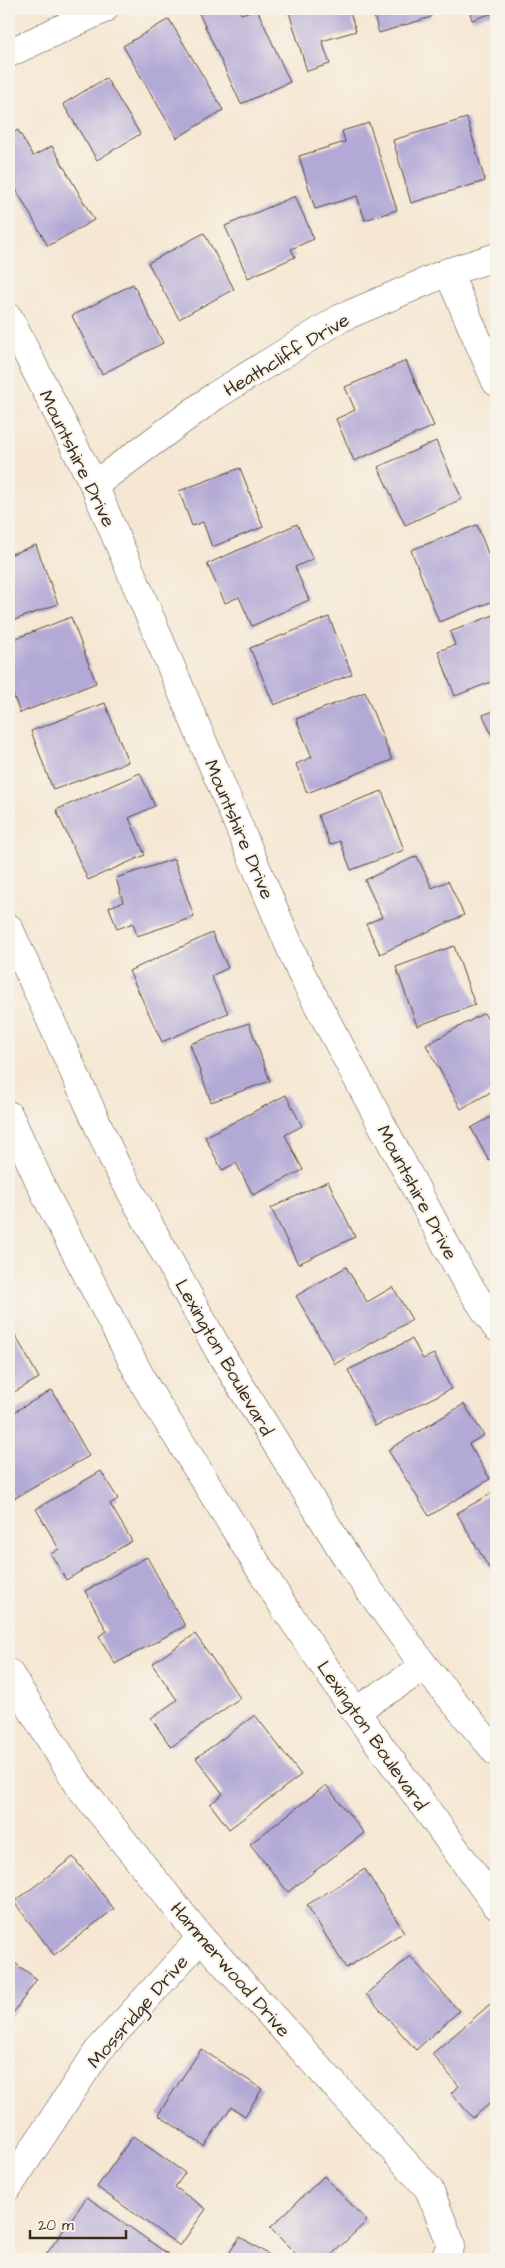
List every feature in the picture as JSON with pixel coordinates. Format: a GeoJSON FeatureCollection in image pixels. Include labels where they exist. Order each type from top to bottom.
{"type":"FeatureCollection","features":[{"type":"Feature","properties":{"kind":"street"},"geometry":{"type":"LineString","coordinates":[[9,52],[104,9]]}},
{"type":"Feature","properties":{"kind":"street","name":"Heathcliff Drive"},"geometry":{"type":"LineString","coordinates":[[94,485],[215,396],[341,318],[448,272],[496,257]]}},
{"type":"Feature","properties":{"kind":"street"},"geometry":{"type":"LineString","coordinates":[[448,272],[496,382]]}},
{"type":"Feature","properties":{"kind":"street","name":"Mountshire Drive"},"geometry":{"type":"LineString","coordinates":[[9,318],[94,485],[301,973],[462,1275],[496,1327]]}},
{"type":"Feature","properties":{"kind":"street","name":"Lexington Boulevard"},"geometry":{"type":"LineString","coordinates":[[9,928],[115,1163],[219,1351],[352,1566],[425,1667],[496,1752]]}},
{"type":"Feature","properties":{"kind":"street","name":"Lexington Boulevard"},"geometry":{"type":"LineString","coordinates":[[9,1115],[46,1196],[146,1387],[282,1604],[355,1711],[496,1905]]}},
{"type":"Feature","properties":{"kind":"street"},"geometry":{"type":"LineString","coordinates":[[355,1711],[425,1667]]}},
{"type":"Feature","properties":{"kind":"street","name":"Hammerwood Drive"},"geometry":{"type":"LineString","coordinates":[[9,1673],[80,1787],[201,1938],[429,2189],[451,2244],[445,2259]]}},
{"type":"Feature","properties":{"kind":"street","name":"Mossridge Drive"},"geometry":{"type":"LineString","coordinates":[[9,2186],[98,2051],[201,1938]]}},
{"type":"Feature","properties":{"kind":"building"},"geometry":{"type":"Polygon","coordinates":[[[197,9],[239,9],[241,14],[257,9],[290,82],[241,104],[197,9]]]}},
{"type":"Feature","properties":{"kind":"building"},"geometry":{"type":"Polygon","coordinates":[[[288,9],[349,9],[356,31],[322,41],[330,64],[307,71],[288,9]]]}},
{"type":"Feature","properties":{"kind":"building"},"geometry":{"type":"Polygon","coordinates":[[[372,9],[429,9],[431,17],[379,33],[372,9]]]}},
{"type":"Feature","properties":{"kind":"building"},"geometry":{"type":"Polygon","coordinates":[[[469,9],[496,9],[496,12],[472,20],[469,9]]]}},
{"type":"Feature","properties":{"kind":"building"},"geometry":{"type":"Polygon","coordinates":[[[169,19],[223,110],[177,138],[123,46],[169,19]]]}},
{"type":"Feature","properties":{"kind":"building"},"geometry":{"type":"Polygon","coordinates":[[[106,78],[140,134],[97,160],[63,104],[106,78]]]}},
{"type":"Feature","properties":{"kind":"building"},"geometry":{"type":"Polygon","coordinates":[[[467,118],[485,181],[411,203],[393,140],[467,118]]]}},
{"type":"Feature","properties":{"kind":"building"},"geometry":{"type":"Polygon","coordinates":[[[369,123],[397,210],[365,220],[357,196],[315,209],[299,156],[345,142],[342,131],[369,123]]]}},
{"type":"Feature","properties":{"kind":"building"},"geometry":{"type":"Polygon","coordinates":[[[18,130],[33,156],[52,146],[94,220],[48,246],[9,177],[9,135],[18,130]]]}},
{"type":"Feature","properties":{"kind":"building"},"geometry":{"type":"Polygon","coordinates":[[[295,196],[314,239],[291,249],[295,257],[248,278],[225,226],[295,196]]]}},
{"type":"Feature","properties":{"kind":"building"},"geometry":{"type":"Polygon","coordinates":[[[204,233],[234,289],[179,319],[148,263],[204,233]]]}},
{"type":"Feature","properties":{"kind":"building"},"geometry":{"type":"Polygon","coordinates":[[[133,284],[163,343],[102,374],[72,316],[133,284]]]}},
{"type":"Feature","properties":{"kind":"building"},"geometry":{"type":"Polygon","coordinates":[[[406,361],[434,426],[354,461],[336,419],[355,410],[345,387],[406,361]]]}},
{"type":"Feature","properties":{"kind":"building"},"geometry":{"type":"Polygon","coordinates":[[[436,441],[462,499],[405,525],[378,467],[436,441]]]}},
{"type":"Feature","properties":{"kind":"building"},"geometry":{"type":"Polygon","coordinates":[[[240,468],[263,527],[212,547],[203,522],[192,526],[179,491],[240,468]]]}},
{"type":"Feature","properties":{"kind":"building"},"geometry":{"type":"Polygon","coordinates":[[[297,524],[313,559],[295,567],[309,600],[252,626],[239,597],[225,603],[207,564],[297,524]]]}},
{"type":"Feature","properties":{"kind":"building"},"geometry":{"type":"Polygon","coordinates":[[[477,525],[496,574],[496,600],[439,622],[411,550],[477,525]]]}},
{"type":"Feature","properties":{"kind":"building"},"geometry":{"type":"Polygon","coordinates":[[[36,545],[58,604],[9,622],[9,555],[36,545]]]}},
{"type":"Feature","properties":{"kind":"building"},"geometry":{"type":"Polygon","coordinates":[[[496,614],[496,680],[455,696],[438,651],[455,645],[450,632],[496,614]]]}},
{"type":"Feature","properties":{"kind":"building"},"geometry":{"type":"Polygon","coordinates":[[[71,617],[96,683],[20,713],[9,684],[9,641],[71,617]]]}},
{"type":"Feature","properties":{"kind":"building"},"geometry":{"type":"Polygon","coordinates":[[[329,617],[352,674],[274,705],[250,648],[329,617]]]}},
{"type":"Feature","properties":{"kind":"building"},"geometry":{"type":"Polygon","coordinates":[[[365,692],[392,760],[307,793],[296,764],[312,757],[296,719],[365,692]]]}},
{"type":"Feature","properties":{"kind":"building"},"geometry":{"type":"Polygon","coordinates":[[[105,703],[128,762],[53,790],[31,731],[105,703]]]}},
{"type":"Feature","properties":{"kind":"building"},"geometry":{"type":"Polygon","coordinates":[[[496,710],[496,745],[483,715],[496,710]]]}},
{"type":"Feature","properties":{"kind":"building"},"geometry":{"type":"Polygon","coordinates":[[[140,773],[155,806],[129,818],[145,855],[88,880],[56,810],[140,773]]]}},
{"type":"Feature","properties":{"kind":"building"},"geometry":{"type":"Polygon","coordinates":[[[382,791],[404,850],[351,870],[340,841],[330,845],[318,815],[382,791]]]}},
{"type":"Feature","properties":{"kind":"building"},"geometry":{"type":"Polygon","coordinates":[[[417,856],[432,888],[448,881],[464,915],[380,954],[366,924],[382,917],[365,880],[417,856]]]}},
{"type":"Feature","properties":{"kind":"building"},"geometry":{"type":"Polygon","coordinates":[[[174,859],[194,917],[137,936],[133,923],[117,929],[109,907],[123,902],[116,878],[174,859]]]}},
{"type":"Feature","properties":{"kind":"building"},"geometry":{"type":"Polygon","coordinates":[[[212,933],[228,968],[211,976],[228,1013],[162,1042],[129,971],[212,933]]]}},
{"type":"Feature","properties":{"kind":"building"},"geometry":{"type":"Polygon","coordinates":[[[454,946],[475,1005],[417,1026],[396,967],[454,946]]]}},
{"type":"Feature","properties":{"kind":"building"},"geometry":{"type":"Polygon","coordinates":[[[484,1013],[496,1035],[496,1089],[461,1109],[426,1045],[484,1013]]]}},
{"type":"Feature","properties":{"kind":"building"},"geometry":{"type":"Polygon","coordinates":[[[249,1023],[270,1081],[211,1102],[190,1044],[249,1023]]]}},
{"type":"Feature","properties":{"kind":"building"},"geometry":{"type":"Polygon","coordinates":[[[286,1095],[302,1126],[285,1135],[303,1170],[253,1195],[236,1163],[222,1170],[205,1137],[286,1095]]]}},
{"type":"Feature","properties":{"kind":"building"},"geometry":{"type":"Polygon","coordinates":[[[496,1114],[496,1157],[489,1161],[471,1128],[496,1114]]]}},
{"type":"Feature","properties":{"kind":"building"},"geometry":{"type":"Polygon","coordinates":[[[328,1181],[355,1237],[298,1264],[271,1208],[328,1181]]]}},
{"type":"Feature","properties":{"kind":"building"},"geometry":{"type":"Polygon","coordinates":[[[346,1267],[367,1302],[393,1287],[412,1320],[335,1364],[296,1296],[346,1267]]]}},
{"type":"Feature","properties":{"kind":"building"},"geometry":{"type":"Polygon","coordinates":[[[9,1324],[39,1378],[9,1395],[9,1324]]]}},
{"type":"Feature","properties":{"kind":"building"},"geometry":{"type":"Polygon","coordinates":[[[412,1339],[423,1359],[434,1354],[451,1389],[375,1426],[348,1370],[412,1339]]]}},
{"type":"Feature","properties":{"kind":"building"},"geometry":{"type":"Polygon","coordinates":[[[52,1390],[89,1456],[15,1498],[9,1487],[9,1415],[52,1390]]]}},
{"type":"Feature","properties":{"kind":"building"},"geometry":{"type":"Polygon","coordinates":[[[464,1404],[484,1435],[469,1444],[490,1479],[429,1516],[388,1450],[464,1404]]]}},
{"type":"Feature","properties":{"kind":"building"},"geometry":{"type":"Polygon","coordinates":[[[101,1471],[118,1499],[110,1504],[132,1541],[66,1580],[51,1554],[59,1549],[36,1509],[101,1471]]]}},
{"type":"Feature","properties":{"kind":"building"},"geometry":{"type":"Polygon","coordinates":[[[496,1491],[496,1564],[489,1568],[457,1513],[496,1491]]]}},
{"type":"Feature","properties":{"kind":"building"},"geometry":{"type":"Polygon","coordinates":[[[147,1557],[185,1626],[115,1664],[99,1636],[107,1631],[85,1591],[147,1557]]]}},
{"type":"Feature","properties":{"kind":"building"},"geometry":{"type":"Polygon","coordinates":[[[195,1634],[240,1698],[171,1747],[151,1718],[177,1700],[152,1664],[195,1634]]]}},
{"type":"Feature","properties":{"kind":"building"},"geometry":{"type":"Polygon","coordinates":[[[255,1715],[301,1775],[229,1829],[210,1804],[223,1794],[196,1758],[255,1715]]]}},
{"type":"Feature","properties":{"kind":"building"},"geometry":{"type":"Polygon","coordinates":[[[326,1785],[364,1833],[288,1892],[250,1844],[326,1785]]]}},
{"type":"Feature","properties":{"kind":"building"},"geometry":{"type":"Polygon","coordinates":[[[73,1857],[114,1909],[54,1955],[14,1902],[73,1857]]]}},
{"type":"Feature","properties":{"kind":"building"},"geometry":{"type":"Polygon","coordinates":[[[365,1869],[404,1932],[346,1968],[307,1905],[365,1869]]]}},
{"type":"Feature","properties":{"kind":"building"},"geometry":{"type":"Polygon","coordinates":[[[410,1956],[459,2011],[416,2050],[366,1994],[410,1956]]]}},
{"type":"Feature","properties":{"kind":"building"},"geometry":{"type":"Polygon","coordinates":[[[9,1959],[37,1979],[9,2019],[9,1959]]]}},
{"type":"Feature","properties":{"kind":"building"},"geometry":{"type":"Polygon","coordinates":[[[496,1999],[496,2098],[473,2118],[451,2093],[459,2086],[432,2054],[496,1999]]]}},
{"type":"Feature","properties":{"kind":"building"},"geometry":{"type":"Polygon","coordinates":[[[201,2049],[262,2089],[245,2116],[231,2107],[204,2146],[158,2115],[201,2049]]]}},
{"type":"Feature","properties":{"kind":"building"},"geometry":{"type":"Polygon","coordinates":[[[133,2136],[185,2173],[175,2187],[206,2209],[180,2246],[97,2187],[133,2136]]]}},
{"type":"Feature","properties":{"kind":"building"},"geometry":{"type":"Polygon","coordinates":[[[324,2176],[367,2221],[327,2259],[301,2259],[270,2228],[324,2176]]]}},
{"type":"Feature","properties":{"kind":"building"},"geometry":{"type":"Polygon","coordinates":[[[87,2197],[168,2254],[164,2259],[43,2259],[87,2197]]]}},
{"type":"Feature","properties":{"kind":"building"},"geometry":{"type":"Polygon","coordinates":[[[240,2237],[276,2259],[225,2259],[240,2237]]]}}]}
